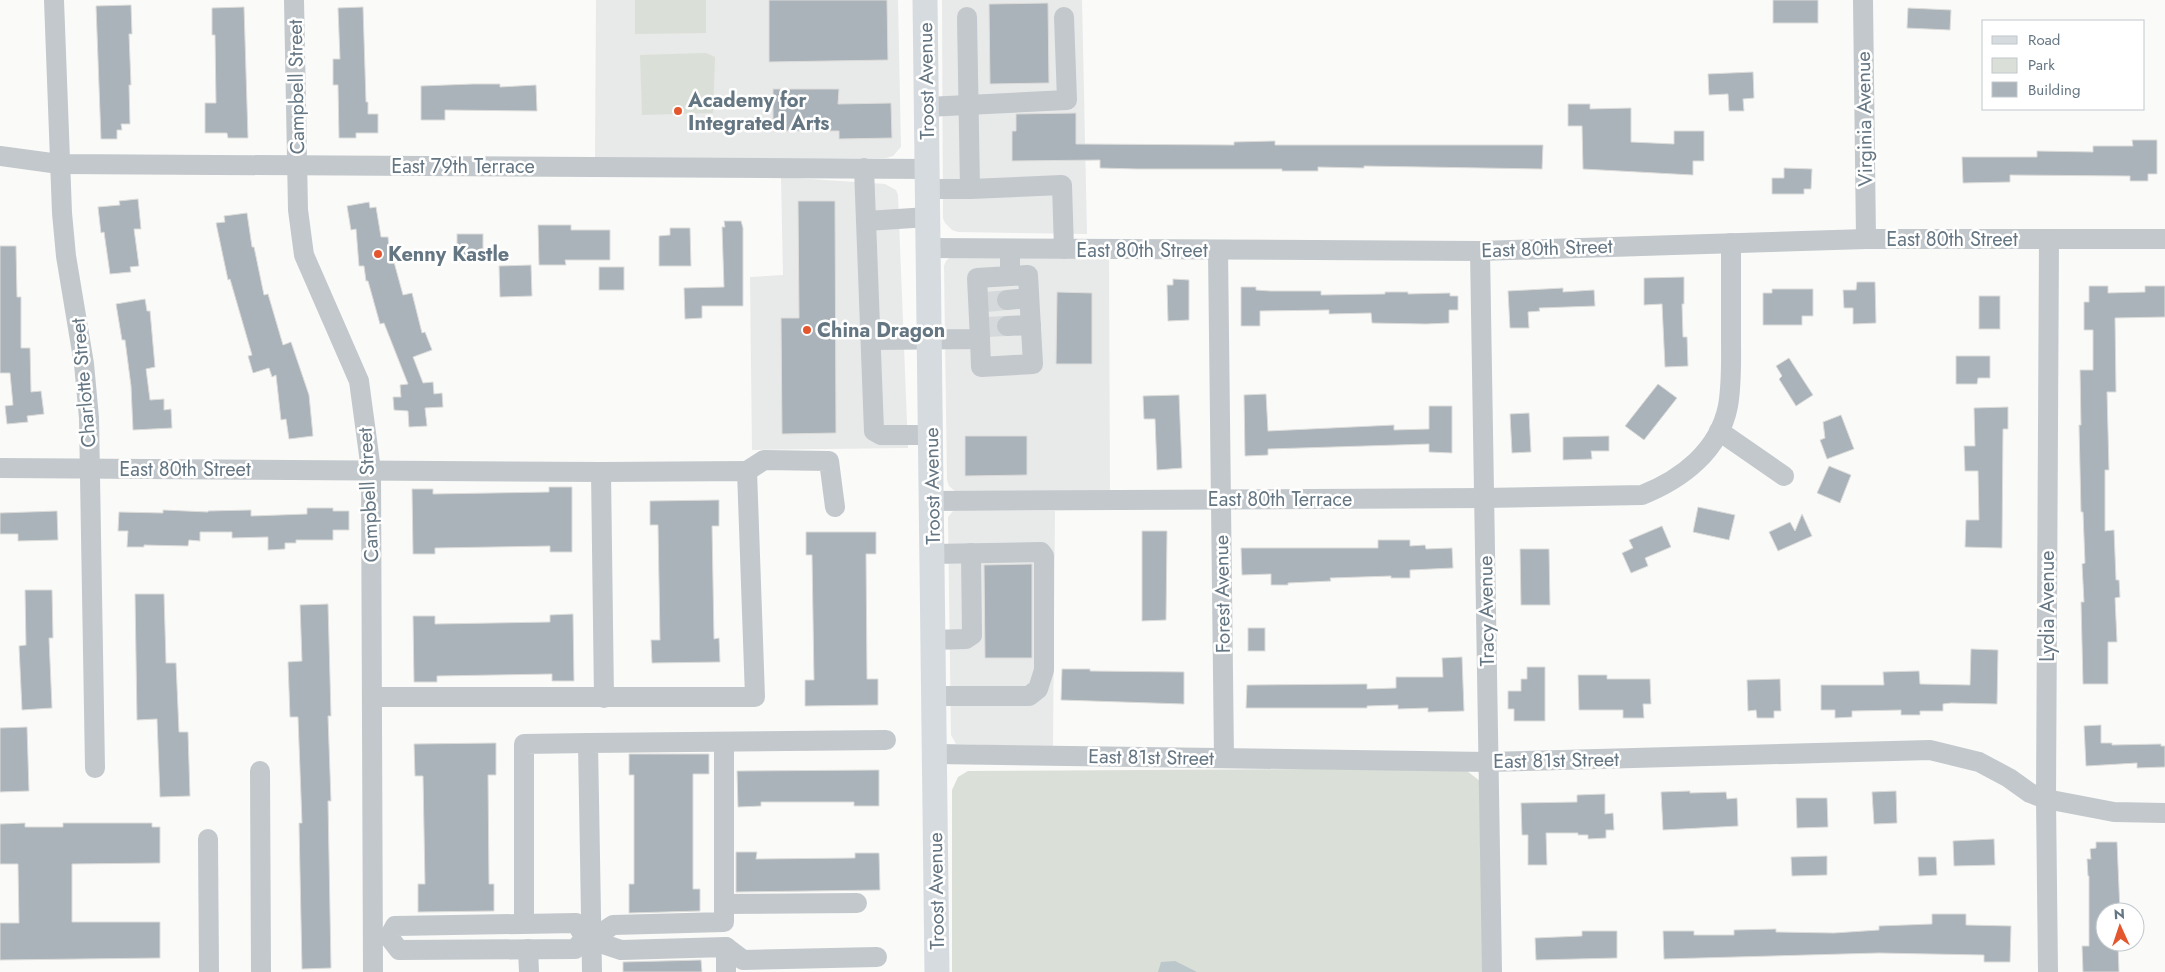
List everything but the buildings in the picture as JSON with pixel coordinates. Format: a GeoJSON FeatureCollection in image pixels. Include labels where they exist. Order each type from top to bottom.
{"type":"FeatureCollection","features":[{"type":"Feature","properties":{"kind":"main road","name":"Troost Avenue"},"geometry":{"type":"LineString","coordinates":[[925,0],[937,972]]}},
{"type":"Feature","properties":{"kind":"street","name":"Charlotte Street"},"geometry":{"type":"LineString","coordinates":[[54,0],[59,164],[66,256],[84,364],[89,418],[95,768]]}},
{"type":"Feature","properties":{"kind":"street","name":"Campbell Street"},"geometry":{"type":"LineString","coordinates":[[294,0],[298,210],[304,254],[359,381],[371,470],[372,697],[381,939],[373,972]]}},
{"type":"Feature","properties":{"kind":"street","name":"Virginia Avenue"},"geometry":{"type":"LineString","coordinates":[[1863,0],[1866,238]]}},
{"type":"Feature","properties":{"kind":"street"},"geometry":{"type":"LineString","coordinates":[[967,17],[970,189]]}},
{"type":"Feature","properties":{"kind":"street"},"geometry":{"type":"LineString","coordinates":[[927,107],[1067,100],[1064,17]]}},
{"type":"Feature","properties":{"kind":"street","name":"East 79th Terrace"},"geometry":{"type":"LineString","coordinates":[[0,156],[59,164],[864,168],[928,179],[970,189],[1062,186],[1064,249]]}},
{"type":"Feature","properties":{"kind":"street"},"geometry":{"type":"LineString","coordinates":[[864,168],[874,430],[881,435],[931,435]]}},
{"type":"Feature","properties":{"kind":"street"},"geometry":{"type":"LineString","coordinates":[[867,221],[928,217]]}},
{"type":"Feature","properties":{"kind":"street","name":"East 80th Street"},"geometry":{"type":"LineString","coordinates":[[929,248],[1480,251],[1866,238],[2165,239]]}},
{"type":"Feature","properties":{"kind":"street","name":"Lydia Avenue"},"geometry":{"type":"LineString","coordinates":[[2048,972],[2046,800],[2049,239]]}},
{"type":"Feature","properties":{"kind":"street"},"geometry":{"type":"LineString","coordinates":[[1731,242],[1731,382],[1728,408],[1719,431],[1784,476]]}},
{"type":"Feature","properties":{"kind":"street"},"geometry":{"type":"LineString","coordinates":[[1010,249],[1010,276]]}},
{"type":"Feature","properties":{"kind":"street","name":"Forest Avenue"},"geometry":{"type":"LineString","coordinates":[[1218,250],[1224,758]]}},
{"type":"Feature","properties":{"kind":"street","name":"Tracy Avenue"},"geometry":{"type":"LineString","coordinates":[[1480,251],[1492,972]]}},
{"type":"Feature","properties":{"kind":"street"},"geometry":{"type":"LineString","coordinates":[[1028,275],[1029,298],[1034,364],[981,368],[982,302],[977,278],[1028,275]]}},
{"type":"Feature","properties":{"kind":"street"},"geometry":{"type":"LineString","coordinates":[[1006,300],[1029,298]]}},
{"type":"Feature","properties":{"kind":"street"},"geometry":{"type":"LineString","coordinates":[[1007,326],[1031,325]]}},
{"type":"Feature","properties":{"kind":"street"},"geometry":{"type":"LineString","coordinates":[[872,340],[930,340],[982,331]]}},
{"type":"Feature","properties":{"kind":"street","name":"East 80th Terrace"},"geometry":{"type":"LineString","coordinates":[[932,501],[1484,498],[1642,495],[1666,486],[1687,471],[1705,453],[1719,431]]}},
{"type":"Feature","properties":{"kind":"street"},"geometry":{"type":"LineString","coordinates":[[372,697],[755,697],[747,471],[764,460],[829,461],[835,507]]}},
{"type":"Feature","properties":{"kind":"street","name":"East 80th Street"},"geometry":{"type":"LineString","coordinates":[[0,468],[602,472],[747,471]]}},
{"type":"Feature","properties":{"kind":"street"},"geometry":{"type":"LineString","coordinates":[[602,472],[604,698]]}},
{"type":"Feature","properties":{"kind":"street"},"geometry":{"type":"LineString","coordinates":[[933,640],[966,639],[972,635],[971,552]]}},
{"type":"Feature","properties":{"kind":"street"},"geometry":{"type":"LineString","coordinates":[[932,554],[1041,552],[1044,556],[1044,670],[1038,689],[1029,696],[934,696]]}},
{"type":"Feature","properties":{"kind":"street"},"geometry":{"type":"LineString","coordinates":[[524,924],[524,744],[886,740]]}},
{"type":"Feature","properties":{"kind":"street"},"geometry":{"type":"LineString","coordinates":[[724,742],[724,922],[613,925],[588,938],[575,950],[400,950],[381,939],[395,926],[576,922],[588,938],[621,950],[726,947],[743,960],[877,958]]}},
{"type":"Feature","properties":{"kind":"street"},"geometry":{"type":"LineString","coordinates":[[588,743],[588,938],[592,972]]}},
{"type":"Feature","properties":{"kind":"street","name":"East 81st Street"},"geometry":{"type":"LineString","coordinates":[[934,754],[1488,762],[1930,750],[1979,762],[2009,778],[2030,794],[2046,800],[2114,812],[2165,813]]}},
{"type":"Feature","properties":{"kind":"street"},"geometry":{"type":"LineString","coordinates":[[260,771],[261,972]]}},
{"type":"Feature","properties":{"kind":"street"},"geometry":{"type":"LineString","coordinates":[[208,840],[209,972]]}},
{"type":"Feature","properties":{"kind":"street"},"geometry":{"type":"LineString","coordinates":[[724,904],[857,903]]}},
{"type":"Feature","properties":{"kind":"street"},"geometry":{"type":"LineString","coordinates":[[726,947],[726,972]]}},
{"type":"Feature","properties":{"kind":"street"},"geometry":{"type":"LineString","coordinates":[[528,950],[529,972]]}},
{"type":"Feature","properties":{"kind":"shaded area","name":"Academy for Integrated Arts"},"geometry":{"type":"Polygon","coordinates":[[[596,0],[898,0],[901,147],[893,156],[886,158],[595,160],[596,0]]]}},
{"type":"Feature","properties":{"kind":"shaded area"},"geometry":{"type":"Polygon","coordinates":[[[942,0],[1082,0],[1087,234],[958,232],[952,230],[945,223],[943,218],[942,0]]]}},
{"type":"Feature","properties":{"kind":"shaded area"},"geometry":{"type":"Polygon","coordinates":[[[781,177],[885,184],[896,190],[898,195],[908,448],[752,450],[750,277],[783,275],[781,177]]]}},
{"type":"Feature","properties":{"kind":"shaded area"},"geometry":{"type":"Polygon","coordinates":[[[1109,254],[1110,494],[956,492],[949,486],[947,480],[944,266],[946,261],[950,257],[1109,254]]]}},
{"type":"Feature","properties":{"kind":"shaded area"},"geometry":{"type":"Polygon","coordinates":[[[953,511],[1055,511],[1053,747],[956,744],[951,735],[948,517],[953,511]]]}},
{"type":"Feature","properties":{"kind":"shaded area"},"geometry":{"type":"Polygon","coordinates":[[[1175,961],[1197,972],[1158,972],[1161,962],[1175,961]]]}},
{"type":"Feature","properties":{"kind":"green space"},"geometry":{"type":"Polygon","coordinates":[[[635,0],[706,0],[706,33],[635,34],[635,0]]]}},
{"type":"Feature","properties":{"kind":"green space"},"geometry":{"type":"Polygon","coordinates":[[[706,53],[715,57],[713,113],[642,115],[640,55],[706,53]]]}},
{"type":"Feature","properties":{"kind":"green space"},"geometry":{"type":"Polygon","coordinates":[[[1463,768],[1480,781],[1483,972],[952,972],[952,790],[958,777],[968,771],[1463,768]]]}},
{"type":"Feature","properties":{"kind":"tunnel"},"geometry":{"type":"LineString","coordinates":[[986,302],[1007,300]]}},
{"type":"Feature","properties":{"kind":"tunnel"},"geometry":{"type":"LineString","coordinates":[[986,327],[1007,326]]}},
{"type":"Feature","properties":{"kind":"place","name":"Academy for Integrated Arts"},"geometry":{"type":"Point","coordinates":[678,111]}},
{"type":"Feature","properties":{"kind":"place","name":"Kenny Kastle"},"geometry":{"type":"Point","coordinates":[378,254]}},
{"type":"Feature","properties":{"kind":"place","name":"China Dragon"},"geometry":{"type":"Point","coordinates":[807,330]}}]}
